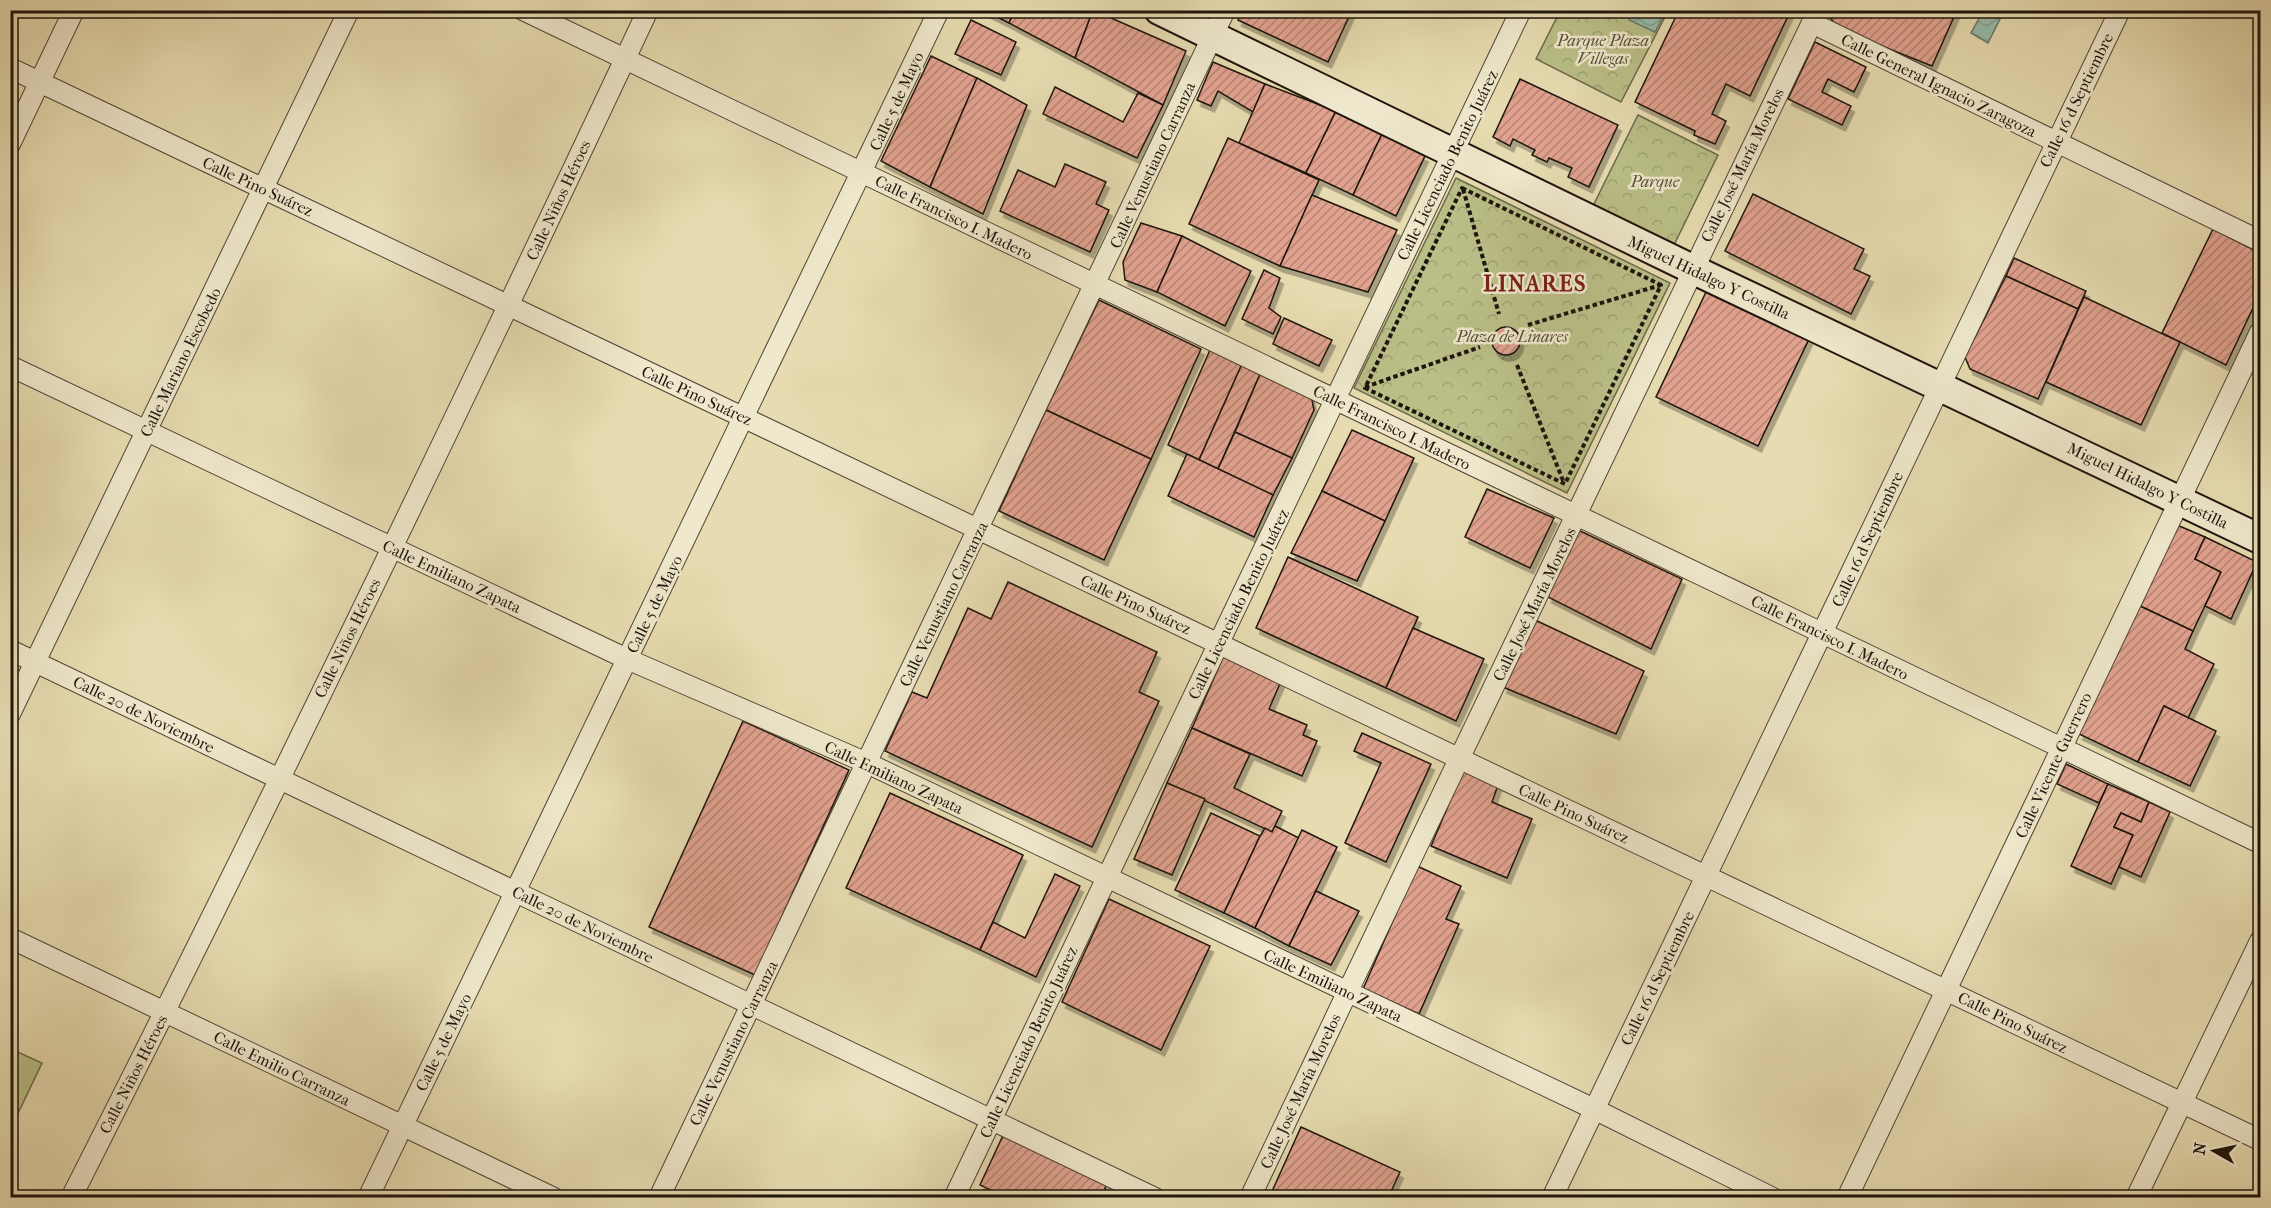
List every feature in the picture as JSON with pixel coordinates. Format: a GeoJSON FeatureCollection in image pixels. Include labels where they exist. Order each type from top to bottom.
{"type":"FeatureCollection","features":[{"type":"Feature","properties":{"kind":"main road","name":"Miguel Hidalgo Y Costilla"},"geometry":{"type":"LineString","coordinates":[[1159,10],[1452,154],[2260,539]]}},
{"type":"Feature","properties":{"kind":"street"},"geometry":{"type":"LineString","coordinates":[[10,144],[74,10]]}},
{"type":"Feature","properties":{"kind":"street","name":"Calle Mariano Escobedo"},"geometry":{"type":"LineString","coordinates":[[10,714],[349,10]]}},
{"type":"Feature","properties":{"kind":"street","name":"Calle Francisco I. Madero"},"geometry":{"type":"LineString","coordinates":[[524,10],[2260,843]]}},
{"type":"Feature","properties":{"kind":"street","name":"Calle Niños Héroes"},"geometry":{"type":"LineString","coordinates":[[71,1197],[165,1012],[392,547],[648,10]]}},
{"type":"Feature","properties":{"kind":"street","name":"Calle 5 de Mayo"},"geometry":{"type":"LineString","coordinates":[[368,1197],[939,10]]}},
{"type":"Feature","properties":{"kind":"street","name":"Calle Venustiano Carranza"},"geometry":{"type":"LineString","coordinates":[[659,1197],[1225,10]]}},
{"type":"Feature","properties":{"kind":"street","name":"Calle Licenciado Benito Juárez"},"geometry":{"type":"LineString","coordinates":[[954,1197],[1521,10]]}},
{"type":"Feature","properties":{"kind":"street","name":"Calle 16 d Septiembre"},"geometry":{"type":"LineString","coordinates":[[1552,1197],[2120,10]]}},
{"type":"Feature","properties":{"kind":"street","name":"Calle General Ignacio Zaragoza"},"geometry":{"type":"LineString","coordinates":[[1815,17],[2056,142],[2260,241]]}},
{"type":"Feature","properties":{"kind":"street","name":"Calle José María Morelos"},"geometry":{"type":"LineString","coordinates":[[1250,1197],[1692,269],[1815,17]]}},
{"type":"Feature","properties":{"kind":"street","name":"Calle Pino Suárez"},"geometry":{"type":"LineString","coordinates":[[10,68],[2260,1140]]}},
{"type":"Feature","properties":{"kind":"street","name":"Calle Vicente Guerrero"},"geometry":{"type":"LineString","coordinates":[[1847,1197],[2260,332]]}},
{"type":"Feature","properties":{"kind":"street","name":"Calle Emiliano Zapata"},"geometry":{"type":"LineString","coordinates":[[10,366],[627,659],[867,763],[1594,1109],[1773,1197]]}},
{"type":"Feature","properties":{"kind":"street","name":"Calle 20 de Noviembre"},"geometry":{"type":"LineString","coordinates":[[10,650],[1155,1197]]}},
{"type":"Feature","properties":{"kind":"street","name":"Calle Emilio Carranza"},"geometry":{"type":"LineString","coordinates":[[10,938],[554,1197]]}},
{"type":"Feature","properties":{"kind":"street"},"geometry":{"type":"LineString","coordinates":[[2136,1197],[2260,941]]}},
{"type":"Feature","properties":{"kind":"path"},"geometry":{"type":"LineString","coordinates":[[1462,188],[1661,285]]}},
{"type":"Feature","properties":{"kind":"path"},"geometry":{"type":"LineString","coordinates":[[1462,188],[1499,314]]}},
{"type":"Feature","properties":{"kind":"path"},"geometry":{"type":"LineString","coordinates":[[1365,388],[1462,188]]}},
{"type":"Feature","properties":{"kind":"path"},"geometry":{"type":"LineString","coordinates":[[1528,325],[1661,285]]}},
{"type":"Feature","properties":{"kind":"path"},"geometry":{"type":"LineString","coordinates":[[1565,484],[1661,285]]}},
{"type":"Feature","properties":{"kind":"path"},"geometry":{"type":"LineString","coordinates":[[1365,388],[1480,347]]}},
{"type":"Feature","properties":{"kind":"path"},"geometry":{"type":"LineString","coordinates":[[1517,364],[1565,484]]}},
{"type":"Feature","properties":{"kind":"path"},"geometry":{"type":"LineString","coordinates":[[1365,388],[1565,484]]}},
{"type":"Feature","properties":{"kind":"green space","name":"Parque Plaza Villegas"},"geometry":{"type":"Polygon","coordinates":[[[1560,11],[1668,11],[1621,102],[1536,59],[1560,11]]]}},
{"type":"Feature","properties":{"kind":"green space","name":"Parque"},"geometry":{"type":"Polygon","coordinates":[[[1638,115],[1718,155],[1673,247],[1592,208],[1638,115]]]}},
{"type":"Feature","properties":{"kind":"green space","name":"Plaza de Linares"},"geometry":{"type":"Polygon","coordinates":[[[1456,178],[1670,283],[1567,493],[1354,388],[1456,178]]]}},
{"type":"Feature","properties":{"kind":"green space"},"geometry":{"type":"Polygon","coordinates":[[[11,1049],[42,1063],[11,1128],[11,1049]]]}},
{"type":"Feature","properties":{"kind":"water"},"geometry":{"type":"Polygon","coordinates":[[[1634,10],[1666,11],[1655,32],[1629,20],[1634,10]]]}},
{"type":"Feature","properties":{"kind":"water"},"geometry":{"type":"Polygon","coordinates":[[[1983,11],[2004,11],[1988,43],[1971,33],[1983,11]]]}},
{"type":"Feature","properties":{"kind":"building"},"geometry":{"type":"Polygon","coordinates":[[[983,10],[1015,10],[1009,23],[983,10]]]}},
{"type":"Feature","properties":{"kind":"building"},"geometry":{"type":"Polygon","coordinates":[[[1015,10],[1093,10],[1075,58],[1009,23],[1015,10]]]}},
{"type":"Feature","properties":{"kind":"building"},"geometry":{"type":"Polygon","coordinates":[[[1093,10],[1186,51],[1163,105],[1075,58],[1093,10]]]}},
{"type":"Feature","properties":{"kind":"building"},"geometry":{"type":"Polygon","coordinates":[[[1242,10],[1352,10],[1328,62],[1238,20],[1242,10]]]}},
{"type":"Feature","properties":{"kind":"building"},"geometry":{"type":"Polygon","coordinates":[[[1679,10],[1790,12],[1750,96],[1726,84],[1712,114],[1726,121],[1715,144],[1694,135],[1695,131],[1635,102],[1679,10]]]}},
{"type":"Feature","properties":{"kind":"building"},"geometry":{"type":"Polygon","coordinates":[[[1829,10],[1957,10],[1932,66],[1834,27],[1829,10]]]}},
{"type":"Feature","properties":{"kind":"building"},"geometry":{"type":"Polygon","coordinates":[[[971,20],[1016,42],[1001,75],[955,54],[971,20]]]}},
{"type":"Feature","properties":{"kind":"building"},"geometry":{"type":"Polygon","coordinates":[[[1815,42],[1866,67],[1854,92],[1828,79],[1822,92],[1851,106],[1842,125],[1788,99],[1815,42]]]}},
{"type":"Feature","properties":{"kind":"building"},"geometry":{"type":"Polygon","coordinates":[[[931,56],[977,78],[930,187],[881,161],[931,56]]]}},
{"type":"Feature","properties":{"kind":"building"},"geometry":{"type":"Polygon","coordinates":[[[1213,62],[1265,84],[1253,112],[1218,91],[1211,106],[1197,100],[1213,62]]]}},
{"type":"Feature","properties":{"kind":"building"},"geometry":{"type":"Polygon","coordinates":[[[977,78],[1027,105],[983,214],[930,187],[977,78]]]}},
{"type":"Feature","properties":{"kind":"building"},"geometry":{"type":"Polygon","coordinates":[[[1520,79],[1618,125],[1589,187],[1568,177],[1572,168],[1549,158],[1547,162],[1532,155],[1535,150],[1513,139],[1510,146],[1493,137],[1520,79]]]}},
{"type":"Feature","properties":{"kind":"building"},"geometry":{"type":"Polygon","coordinates":[[[1265,84],[1336,111],[1306,173],[1239,143],[1265,84]]]}},
{"type":"Feature","properties":{"kind":"building"},"geometry":{"type":"Polygon","coordinates":[[[1055,87],[1123,122],[1138,93],[1163,105],[1137,158],[1043,114],[1055,87]]]}},
{"type":"Feature","properties":{"kind":"building"},"geometry":{"type":"Polygon","coordinates":[[[1336,111],[1382,134],[1353,195],[1306,173],[1336,111]]]}},
{"type":"Feature","properties":{"kind":"building"},"geometry":{"type":"Polygon","coordinates":[[[1382,134],[1425,156],[1396,216],[1353,195],[1382,134]]]}},
{"type":"Feature","properties":{"kind":"building"},"geometry":{"type":"Polygon","coordinates":[[[1228,138],[1319,180],[1280,266],[1189,224],[1228,138]]]}},
{"type":"Feature","properties":{"kind":"building"},"geometry":{"type":"Polygon","coordinates":[[[1065,164],[1106,182],[1096,204],[1109,210],[1090,252],[1000,211],[1018,170],[1055,187],[1065,164]]]}},
{"type":"Feature","properties":{"kind":"building"},"geometry":{"type":"Polygon","coordinates":[[[1753,194],[1864,249],[1854,269],[1870,276],[1851,314],[1725,251],[1753,194]]]}},
{"type":"Feature","properties":{"kind":"building"},"geometry":{"type":"Polygon","coordinates":[[[1312,195],[1397,230],[1368,292],[1280,266],[1312,195]]]}},
{"type":"Feature","properties":{"kind":"building"},"geometry":{"type":"Polygon","coordinates":[[[1141,223],[1182,236],[1157,292],[1125,280],[1123,262],[1141,223]]]}},
{"type":"Feature","properties":{"kind":"building"},"geometry":{"type":"Polygon","coordinates":[[[2213,229],[2260,253],[2260,293],[2226,365],[2162,333],[2213,229]]]}},
{"type":"Feature","properties":{"kind":"building"},"geometry":{"type":"Polygon","coordinates":[[[1182,236],[1251,271],[1225,326],[1157,292],[1182,236]]]}},
{"type":"Feature","properties":{"kind":"building"},"geometry":{"type":"Polygon","coordinates":[[[2014,258],[2086,291],[2078,309],[2006,276],[2014,258]]]}},
{"type":"Feature","properties":{"kind":"building"},"geometry":{"type":"Polygon","coordinates":[[[1264,270],[1280,278],[1269,308],[1281,317],[1273,334],[1242,319],[1264,270]]]}},
{"type":"Feature","properties":{"kind":"building"},"geometry":{"type":"Polygon","coordinates":[[[2006,276],[2078,309],[2038,399],[1970,369],[1965,357],[2006,276]]]}},
{"type":"Feature","properties":{"kind":"building"},"geometry":{"type":"Polygon","coordinates":[[[1707,290],[1809,339],[1758,446],[1656,397],[1707,290]]]}},
{"type":"Feature","properties":{"kind":"building"},"geometry":{"type":"Polygon","coordinates":[[[2084,297],[2180,342],[2141,425],[2046,382],[2084,297]]]}},
{"type":"Feature","properties":{"kind":"building"},"geometry":{"type":"Polygon","coordinates":[[[1099,300],[1201,349],[1151,459],[1046,410],[1099,300]]]}},
{"type":"Feature","properties":{"kind":"building"},"geometry":{"type":"Polygon","coordinates":[[[1284,318],[1332,340],[1319,366],[1273,344],[1284,318]]]}},
{"type":"Feature","properties":{"kind":"building"},"geometry":{"type":"Polygon","coordinates":[[[1506,327],[1516,331],[1520,341],[1516,351],[1506,355],[1496,351],[1492,341],[1496,331],[1506,327]]]}},
{"type":"Feature","properties":{"kind":"building"},"geometry":{"type":"Polygon","coordinates":[[[1210,350],[1242,364],[1199,460],[1168,445],[1210,350]]]}},
{"type":"Feature","properties":{"kind":"building"},"geometry":{"type":"Polygon","coordinates":[[[1242,364],[1261,372],[1218,469],[1199,460],[1242,364]]]}},
{"type":"Feature","properties":{"kind":"building"},"geometry":{"type":"Polygon","coordinates":[[[1261,372],[1311,395],[1314,410],[1292,458],[1235,432],[1261,372]]]}},
{"type":"Feature","properties":{"kind":"building"},"geometry":{"type":"Polygon","coordinates":[[[1046,410],[1151,459],[1104,560],[999,511],[1046,410]]]}},
{"type":"Feature","properties":{"kind":"building"},"geometry":{"type":"Polygon","coordinates":[[[1352,430],[1414,458],[1385,521],[1322,491],[1352,430]]]}},
{"type":"Feature","properties":{"kind":"building"},"geometry":{"type":"Polygon","coordinates":[[[1235,432],[1292,458],[1273,495],[1218,469],[1235,432]]]}},
{"type":"Feature","properties":{"kind":"building"},"geometry":{"type":"Polygon","coordinates":[[[1187,454],[1273,495],[1254,537],[1168,496],[1187,454]]]}},
{"type":"Feature","properties":{"kind":"building"},"geometry":{"type":"Polygon","coordinates":[[[1487,489],[1554,518],[1530,568],[1465,537],[1487,489]]]}},
{"type":"Feature","properties":{"kind":"building"},"geometry":{"type":"Polygon","coordinates":[[[1322,491],[1385,521],[1357,581],[1291,553],[1322,491]]]}},
{"type":"Feature","properties":{"kind":"building"},"geometry":{"type":"Polygon","coordinates":[[[2177,525],[2205,537],[2195,559],[2221,572],[2193,631],[2140,606],[2177,525]]]}},
{"type":"Feature","properties":{"kind":"building"},"geometry":{"type":"Polygon","coordinates":[[[1578,530],[1682,579],[1651,649],[1548,597],[1578,530]]]}},
{"type":"Feature","properties":{"kind":"building"},"geometry":{"type":"Polygon","coordinates":[[[2205,537],[2257,562],[2231,619],[2205,606],[2221,572],[2195,559],[2205,537]]]}},
{"type":"Feature","properties":{"kind":"building"},"geometry":{"type":"Polygon","coordinates":[[[1288,557],[1418,617],[1386,688],[1256,628],[1288,557]]]}},
{"type":"Feature","properties":{"kind":"building"},"geometry":{"type":"Polygon","coordinates":[[[1008,582],[1157,652],[1139,692],[1159,701],[1092,847],[885,751],[912,692],[927,698],[968,608],[991,619],[1008,582]]]}},
{"type":"Feature","properties":{"kind":"building"},"geometry":{"type":"Polygon","coordinates":[[[2140,606],[2193,631],[2185,649],[2214,664],[2188,718],[2164,706],[2138,762],[2079,734],[2140,606]]]}},
{"type":"Feature","properties":{"kind":"building"},"geometry":{"type":"Polygon","coordinates":[[[1535,620],[1644,671],[1616,734],[1503,687],[1535,620]]]}},
{"type":"Feature","properties":{"kind":"building"},"geometry":{"type":"Polygon","coordinates":[[[1413,628],[1484,659],[1456,721],[1386,688],[1413,628]]]}},
{"type":"Feature","properties":{"kind":"building"},"geometry":{"type":"Polygon","coordinates":[[[1225,653],[1282,679],[1269,709],[1307,725],[1303,735],[1317,741],[1302,776],[1192,728],[1225,653]]]}},
{"type":"Feature","properties":{"kind":"building"},"geometry":{"type":"Polygon","coordinates":[[[2164,706],[2216,731],[2190,786],[2138,762],[2164,706]]]}},
{"type":"Feature","properties":{"kind":"building"},"geometry":{"type":"Polygon","coordinates":[[[743,721],[849,770],[755,975],[649,927],[743,721]]]}},
{"type":"Feature","properties":{"kind":"building"},"geometry":{"type":"Polygon","coordinates":[[[1192,728],[1250,754],[1234,788],[1282,811],[1272,832],[1167,783],[1192,728]]]}},
{"type":"Feature","properties":{"kind":"building"},"geometry":{"type":"Polygon","coordinates":[[[1362,733],[1431,764],[1386,862],[1345,843],[1381,763],[1354,751],[1362,733]]]}},
{"type":"Feature","properties":{"kind":"building"},"geometry":{"type":"Polygon","coordinates":[[[1466,764],[1500,780],[1492,802],[1532,819],[1507,878],[1431,846],[1466,764]]]}},
{"type":"Feature","properties":{"kind":"building"},"geometry":{"type":"Polygon","coordinates":[[[2066,764],[2108,784],[2099,803],[2057,784],[2066,764]]]}},
{"type":"Feature","properties":{"kind":"building"},"geometry":{"type":"Polygon","coordinates":[[[1167,783],[1205,799],[1172,875],[1134,859],[1167,783]]]}},
{"type":"Feature","properties":{"kind":"building"},"geometry":{"type":"Polygon","coordinates":[[[2108,784],[2149,802],[2141,822],[2121,813],[2114,827],[2133,835],[2111,884],[2071,866],[2108,784]]]}},
{"type":"Feature","properties":{"kind":"building"},"geometry":{"type":"Polygon","coordinates":[[[890,793],[1023,855],[980,950],[846,888],[890,793]]]}},
{"type":"Feature","properties":{"kind":"building"},"geometry":{"type":"Polygon","coordinates":[[[2149,802],[2170,812],[2141,877],[2119,867],[2133,835],[2114,827],[2121,813],[2141,822],[2149,802]]]}},
{"type":"Feature","properties":{"kind":"building"},"geometry":{"type":"Polygon","coordinates":[[[1211,813],[1260,836],[1224,913],[1175,890],[1211,813]]]}},
{"type":"Feature","properties":{"kind":"building"},"geometry":{"type":"Polygon","coordinates":[[[1275,826],[1299,838],[1255,928],[1224,913],[1260,836],[1265,828],[1272,832],[1275,826]]]}},
{"type":"Feature","properties":{"kind":"building"},"geometry":{"type":"Polygon","coordinates":[[[1302,830],[1337,847],[1289,946],[1255,928],[1302,830]]]}},
{"type":"Feature","properties":{"kind":"building"},"geometry":{"type":"Polygon","coordinates":[[[1417,866],[1461,886],[1446,919],[1459,924],[1419,1014],[1363,989],[1417,866]]]}},
{"type":"Feature","properties":{"kind":"building"},"geometry":{"type":"Polygon","coordinates":[[[1055,874],[1080,886],[1036,977],[980,950],[993,922],[1025,938],[1055,874]]]}},
{"type":"Feature","properties":{"kind":"building"},"geometry":{"type":"Polygon","coordinates":[[[1316,891],[1359,911],[1331,965],[1289,946],[1316,891]]]}},
{"type":"Feature","properties":{"kind":"building"},"geometry":{"type":"Polygon","coordinates":[[[1109,899],[1210,946],[1161,1050],[1062,1002],[1109,899]]]}},
{"type":"Feature","properties":{"kind":"building"},"geometry":{"type":"Polygon","coordinates":[[[1301,1127],[1400,1172],[1388,1198],[1269,1198],[1301,1127]]]}},
{"type":"Feature","properties":{"kind":"building"},"geometry":{"type":"Polygon","coordinates":[[[1006,1129],[1110,1176],[1101,1198],[1007,1198],[980,1185],[1006,1129]]]}},
{"type":"Feature","properties":{"kind":"district","name":"LINARES"},"geometry":{"type":"Point","coordinates":[1535,283]}}]}
